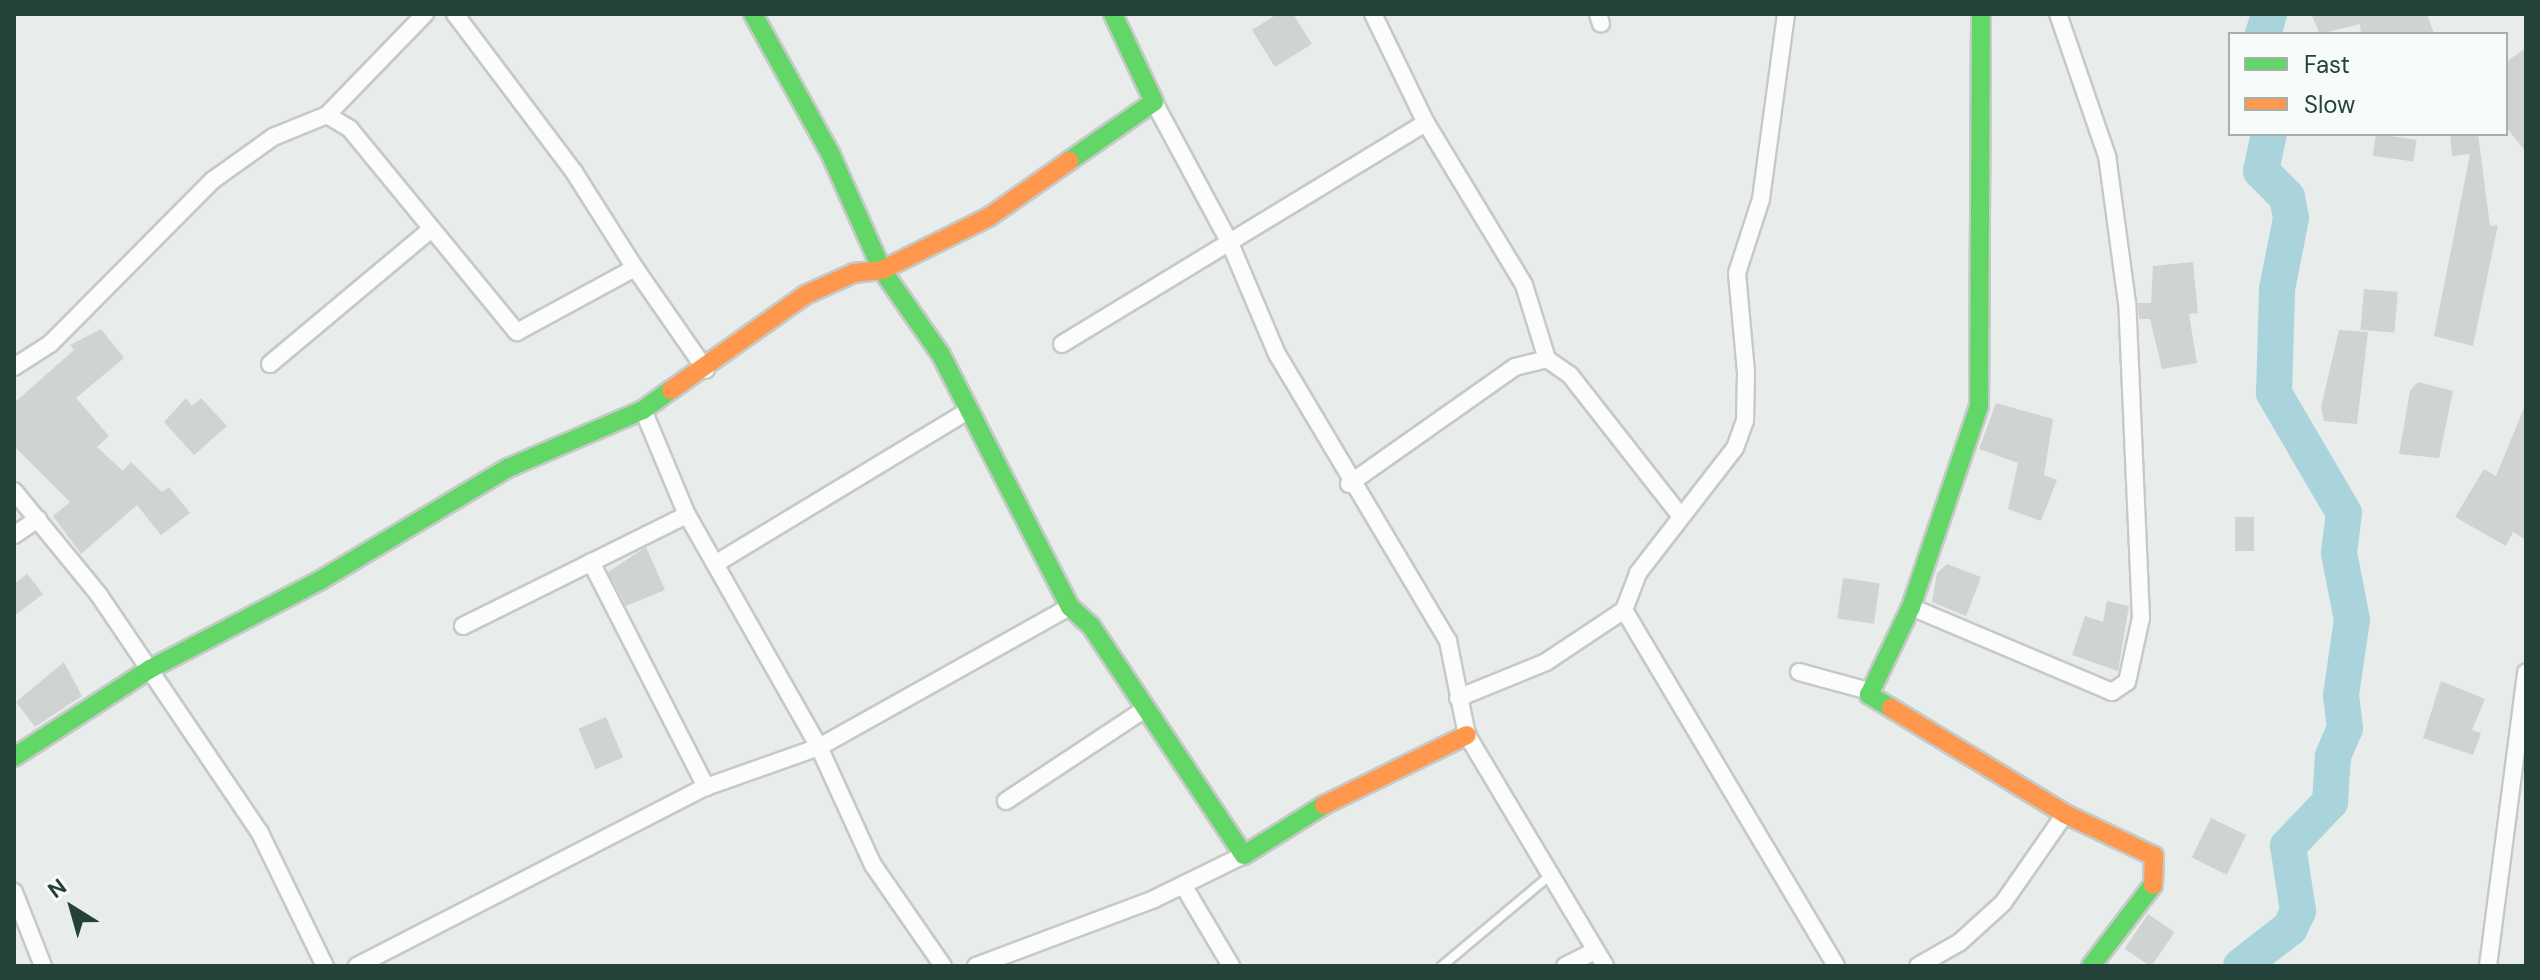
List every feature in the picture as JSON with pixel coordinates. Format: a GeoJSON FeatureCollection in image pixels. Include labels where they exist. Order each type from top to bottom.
{"type":"FeatureCollection","features":[{"type":"Feature","properties":{"kind":"street"},"geometry":{"type":"LineString","coordinates":[[14,367],[50,344],[213,180],[273,137],[327,115],[425,14]]}},
{"type":"Feature","properties":{"kind":"street"},"geometry":{"type":"LineString","coordinates":[[455,14],[574,172],[635,268],[706,370]]}},
{"type":"Feature","properties":{"kind":"street"},"geometry":{"type":"LineString","coordinates":[[753,14],[831,155],[882,270],[969,410],[1070,607],[1091,626],[1142,711],[1191,769],[1244,855]]}},
{"type":"Feature","properties":{"kind":"street"},"geometry":{"type":"LineString","coordinates":[[1113,14],[1154,102],[1229,241],[1252,306],[1349,484],[1448,641],[1467,735],[1553,872],[1605,966]]}},
{"type":"Feature","properties":{"kind":"street"},"geometry":{"type":"LineString","coordinates":[[1373,14],[1426,123],[1524,285],[1547,359],[1570,375],[1679,514]]}},
{"type":"Feature","properties":{"kind":"street"},"geometry":{"type":"LineString","coordinates":[[1869,691],[1911,607],[1979,406],[1981,14]]}},
{"type":"Feature","properties":{"kind":"street"},"geometry":{"type":"LineString","coordinates":[[1911,607],[2112,692],[2127,682],[2141,618],[2127,303],[2107,156],[2058,14]]}},
{"type":"Feature","properties":{"kind":"street"},"geometry":{"type":"LineString","coordinates":[[1458,698],[1546,662],[1624,610],[1638,573],[1679,514],[1735,448],[1745,421],[1737,273],[1761,199],[1790,15]]}},
{"type":"Feature","properties":{"kind":"street"},"geometry":{"type":"LineString","coordinates":[[14,757],[150,669],[319,581],[508,468],[643,410],[706,370],[805,295],[854,273],[882,270],[989,217],[1154,102]]}},
{"type":"Feature","properties":{"kind":"street"},"geometry":{"type":"LineString","coordinates":[[327,115],[350,129],[517,332],[635,268]]}},
{"type":"Feature","properties":{"kind":"street"},"geometry":{"type":"LineString","coordinates":[[1062,344],[1426,123]]}},
{"type":"Feature","properties":{"kind":"street"},"geometry":{"type":"LineString","coordinates":[[270,364],[430,230]]}},
{"type":"Feature","properties":{"kind":"street"},"geometry":{"type":"LineString","coordinates":[[1349,484],[1515,367],[1547,359]]}},
{"type":"Feature","properties":{"kind":"street"},"geometry":{"type":"LineString","coordinates":[[643,410],[687,515],[819,747],[873,865],[943,966]]}},
{"type":"Feature","properties":{"kind":"street"},"geometry":{"type":"LineString","coordinates":[[715,564],[969,410]]}},
{"type":"Feature","properties":{"kind":"street"},"geometry":{"type":"LineString","coordinates":[[14,491],[150,669],[260,833],[325,966]]}},
{"type":"Feature","properties":{"kind":"street"},"geometry":{"type":"LineString","coordinates":[[463,626],[687,515]]}},
{"type":"Feature","properties":{"kind":"street"},"geometry":{"type":"LineString","coordinates":[[14,535],[38,519]]}},
{"type":"Feature","properties":{"kind":"street"},"geometry":{"type":"LineString","coordinates":[[591,562],[706,787]]}},
{"type":"Feature","properties":{"kind":"street"},"geometry":{"type":"LineString","coordinates":[[357,966],[706,787],[819,747],[1070,607]]}},
{"type":"Feature","properties":{"kind":"street"},"geometry":{"type":"LineString","coordinates":[[1624,610],[1836,966]]}},
{"type":"Feature","properties":{"kind":"street"},"geometry":{"type":"LineString","coordinates":[[1799,672],[1869,691],[1875,702],[2065,814],[2154,856],[2160,871],[2091,966]]}},
{"type":"Feature","properties":{"kind":"street"},"geometry":{"type":"LineString","coordinates":[[2488,966],[2526,672]]}},
{"type":"Feature","properties":{"kind":"street"},"geometry":{"type":"LineString","coordinates":[[1006,801],[1142,711]]}},
{"type":"Feature","properties":{"kind":"street"},"geometry":{"type":"LineString","coordinates":[[976,966],[1183,885],[1244,855],[1351,789],[1467,735]]}},
{"type":"Feature","properties":{"kind":"street"},"geometry":{"type":"LineString","coordinates":[[1918,966],[1960,942],[2003,903],[2065,814]]}},
{"type":"Feature","properties":{"kind":"street"},"geometry":{"type":"LineString","coordinates":[[1183,885],[1231,966]]}},
{"type":"Feature","properties":{"kind":"street"},"geometry":{"type":"LineString","coordinates":[[14,892],[43,966]]}},
{"type":"Feature","properties":{"kind":"street"},"geometry":{"type":"LineString","coordinates":[[1565,966],[1595,951]]}},
{"type":"Feature","properties":{"kind":"lane"},"geometry":{"type":"LineString","coordinates":[[1442,966],[1553,872]]}},
{"type":"Feature","properties":{"kind":"building"},"geometry":{"type":"Polygon","coordinates":[[[1277,14],[1293,14],[1312,44],[1275,67],[1252,30],[1277,14]]]}},
{"type":"Feature","properties":{"kind":"building"},"geometry":{"type":"Polygon","coordinates":[[[2311,14],[2427,14],[2433,32],[2361,32],[2360,24],[2319,32],[2311,14]]]}},
{"type":"Feature","properties":{"kind":"building"},"geometry":{"type":"Polygon","coordinates":[[[2526,48],[2526,152],[2508,130],[2508,61],[2526,48]]]}},
{"type":"Feature","properties":{"kind":"building"},"geometry":{"type":"Polygon","coordinates":[[[2376,136],[2417,140],[2414,161],[2373,156],[2376,136]]]}},
{"type":"Feature","properties":{"kind":"building"},"geometry":{"type":"Polygon","coordinates":[[[2450,136],[2478,136],[2490,226],[2498,225],[2473,346],[2434,336],[2470,154],[2452,156],[2450,136]]]}},
{"type":"Feature","properties":{"kind":"building"},"geometry":{"type":"Polygon","coordinates":[[[2193,262],[2198,313],[2189,314],[2197,363],[2162,369],[2150,319],[2139,319],[2138,303],[2151,303],[2153,266],[2193,262]]]}},
{"type":"Feature","properties":{"kind":"building"},"geometry":{"type":"Polygon","coordinates":[[[2364,289],[2398,292],[2394,333],[2360,330],[2364,289]]]}},
{"type":"Feature","properties":{"kind":"building"},"geometry":{"type":"Polygon","coordinates":[[[101,329],[124,358],[76,398],[109,436],[97,447],[123,471],[131,462],[162,492],[169,487],[190,513],[161,535],[137,505],[81,554],[53,516],[70,502],[14,446],[14,403],[74,350],[70,345],[101,329]]]}},
{"type":"Feature","properties":{"kind":"building"},"geometry":{"type":"Polygon","coordinates":[[[2339,330],[2368,332],[2357,424],[2324,421],[2321,407],[2339,330]]]}},
{"type":"Feature","properties":{"kind":"building"},"geometry":{"type":"Polygon","coordinates":[[[2418,382],[2453,391],[2439,458],[2399,454],[2410,391],[2418,382]]]}},
{"type":"Feature","properties":{"kind":"building"},"geometry":{"type":"Polygon","coordinates":[[[186,398],[192,406],[201,398],[227,426],[194,455],[164,422],[186,398]]]}},
{"type":"Feature","properties":{"kind":"building"},"geometry":{"type":"Polygon","coordinates":[[[1996,403],[2053,419],[2044,475],[2057,480],[2041,521],[2008,509],[2018,463],[1979,449],[1996,403]]]}},
{"type":"Feature","properties":{"kind":"building"},"geometry":{"type":"Polygon","coordinates":[[[2526,403],[2526,540],[2513,532],[2506,546],[2455,517],[2484,469],[2496,476],[2526,403]]]}},
{"type":"Feature","properties":{"kind":"building"},"geometry":{"type":"Polygon","coordinates":[[[2235,517],[2254,517],[2254,551],[2235,551],[2235,517]]]}},
{"type":"Feature","properties":{"kind":"building"},"geometry":{"type":"Polygon","coordinates":[[[646,547],[665,590],[626,606],[608,572],[646,547]]]}},
{"type":"Feature","properties":{"kind":"building"},"geometry":{"type":"Polygon","coordinates":[[[1947,564],[1981,577],[1966,616],[1932,602],[1937,573],[1947,564]]]}},
{"type":"Feature","properties":{"kind":"building"},"geometry":{"type":"Polygon","coordinates":[[[27,574],[43,594],[14,616],[14,584],[27,574]]]}},
{"type":"Feature","properties":{"kind":"building"},"geometry":{"type":"Polygon","coordinates":[[[1843,578],[1880,583],[1874,624],[1837,619],[1843,578]]]}},
{"type":"Feature","properties":{"kind":"building"},"geometry":{"type":"Polygon","coordinates":[[[2107,601],[2129,606],[2118,671],[2072,655],[2085,616],[2103,622],[2107,601]]]}},
{"type":"Feature","properties":{"kind":"building"},"geometry":{"type":"Polygon","coordinates":[[[64,662],[82,696],[35,727],[16,702],[64,662]]]}},
{"type":"Feature","properties":{"kind":"building"},"geometry":{"type":"Polygon","coordinates":[[[2441,681],[2485,699],[2472,730],[2481,733],[2473,755],[2423,738],[2441,681]]]}},
{"type":"Feature","properties":{"kind":"building"},"geometry":{"type":"Polygon","coordinates":[[[606,717],[623,758],[596,769],[578,729],[606,717]]]}},
{"type":"Feature","properties":{"kind":"building"},"geometry":{"type":"Polygon","coordinates":[[[2211,818],[2246,835],[2227,875],[2192,858],[2211,818]]]}},
{"type":"Feature","properties":{"kind":"building"},"geometry":{"type":"Polygon","coordinates":[[[2148,914],[2175,932],[2152,966],[2125,949],[2148,914]]]}},
{"type":"Feature","properties":{"kind":"waterway"},"geometry":{"type":"LineString","coordinates":[[2264,32],[2269,14]]}},
{"type":"Feature","properties":{"kind":"waterway"},"geometry":{"type":"LineString","coordinates":[[2241,966],[2290,928],[2298,911],[2288,846],[2330,802],[2333,756],[2345,728],[2341,695],[2352,620],[2339,553],[2344,513],[2274,393],[2277,289],[2291,218],[2287,197],[2261,171],[2269,136]]}},
{"type":"Feature","properties":{"kind":"traffic: fast"},"geometry":{"type":"LineString","coordinates":[[753,14],[831,155],[882,270],[941,355],[1070,607],[1091,626],[1244,855],[1324,805]]}},
{"type":"Feature","properties":{"kind":"traffic: fast"},"geometry":{"type":"LineString","coordinates":[[1069,161],[1154,102],[1113,14]]}},
{"type":"Feature","properties":{"kind":"traffic: fast"},"geometry":{"type":"LineString","coordinates":[[1891,708],[1869,695],[1911,607],[1979,406],[1981,14]]}},
{"type":"Feature","properties":{"kind":"traffic: fast"},"geometry":{"type":"LineString","coordinates":[[14,757],[150,669],[319,581],[508,468],[643,410],[671,390]]}},
{"type":"Feature","properties":{"kind":"traffic: fast"},"geometry":{"type":"LineString","coordinates":[[2091,966],[2153,885]]}},
{"type":"Feature","properties":{"kind":"traffic: slow"},"geometry":{"type":"LineString","coordinates":[[671,390],[805,295],[854,273],[882,270],[989,217],[1069,161]]}},
{"type":"Feature","properties":{"kind":"traffic: slow"},"geometry":{"type":"LineString","coordinates":[[1891,708],[2065,814],[2154,856],[2153,885]]}},
{"type":"Feature","properties":{"kind":"traffic: slow"},"geometry":{"type":"LineString","coordinates":[[1324,805],[1467,735]]}}]}
